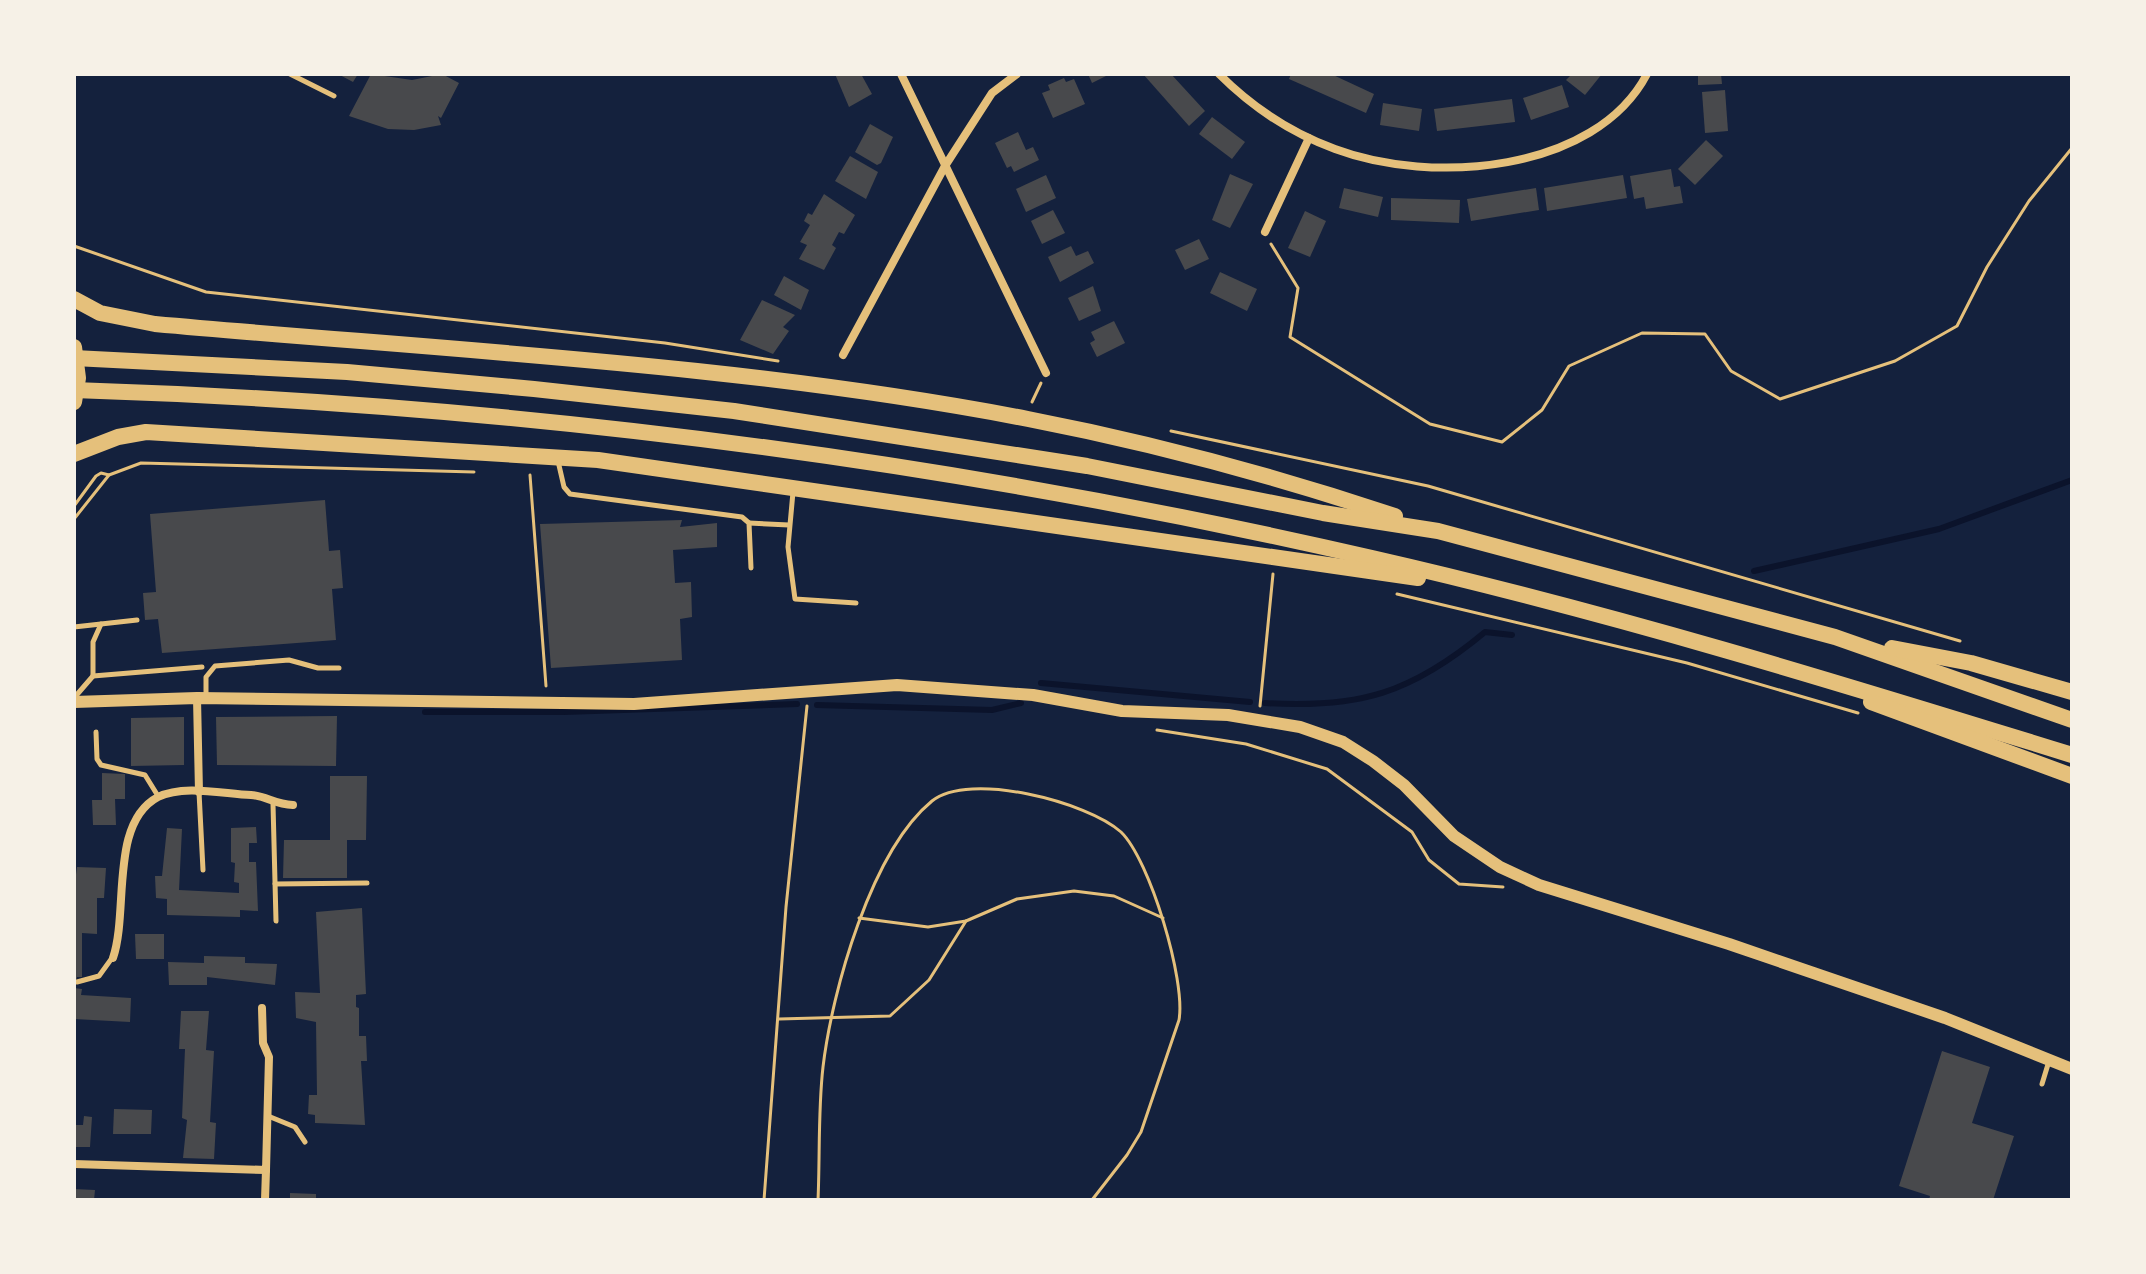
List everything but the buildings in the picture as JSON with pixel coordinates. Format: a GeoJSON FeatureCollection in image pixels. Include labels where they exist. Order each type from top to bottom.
{"type":"FeatureCollection","features":[{"type":"Feature","properties":{"kind":"main road"},"geometry":{"type":"LineString","coordinates":[[74,299],[100,313],[155,324],[762,379],[1026,419],[1280,481],[1438,531],[1835,637],[1971,663],[2072,692]]}},
{"type":"Feature","properties":{"kind":"main road"},"geometry":{"type":"LineString","coordinates":[[74,347],[78,378],[74,402]]}},
{"type":"Feature","properties":{"kind":"main road"},"geometry":{"type":"LineString","coordinates":[[74,358],[347,372],[734,411],[1073,463],[1323,513],[1438,531]]}},
{"type":"Feature","properties":{"kind":"main road"},"geometry":{"type":"LineString","coordinates":[[74,390],[179,393],[515,420],[774,449],[1081,498],[1371,558],[1483,585],[1799,670],[2072,755]]}},
{"type":"Feature","properties":{"kind":"main road"},"geometry":{"type":"LineString","coordinates":[[74,454],[118,437],[146,432],[557,457],[794,487],[1264,558],[1483,585]]}},
{"type":"Feature","properties":{"kind":"main road"},"geometry":{"type":"LineString","coordinates":[[1835,637],[2072,720]]}},
{"type":"Feature","properties":{"kind":"main road"},"geometry":{"type":"LineString","coordinates":[[1799,670],[1892,711],[2072,776]]}},
{"type":"Feature","properties":{"kind":"street"},"geometry":{"type":"LineString","coordinates":[[901,74],[1046,373]]}},
{"type":"Feature","properties":{"kind":"street"},"geometry":{"type":"LineString","coordinates":[[843,355],[945,166],[992,93],[1017,74]]}},
{"type":"Feature","properties":{"kind":"street"},"geometry":{"type":"LineString","coordinates":[[1219,74],[1264,112],[1309,138],[1358,156],[1417,166],[1469,165],[1551,152],[1581,140],[1612,120],[1633,98],[1647,74]]}},
{"type":"Feature","properties":{"kind":"street"},"geometry":{"type":"LineString","coordinates":[[1265,232],[1309,138]]}},
{"type":"Feature","properties":{"kind":"street"},"geometry":{"type":"LineString","coordinates":[[74,700],[201,698],[634,704],[897,685],[1033,695],[1122,711],[1258,720],[1300,727],[1343,742],[1404,785],[1454,836],[1500,867],[1539,885],[1729,944],[1945,1018],[2072,1069]]}},
{"type":"Feature","properties":{"kind":"street"},"geometry":{"type":"LineString","coordinates":[[199,792],[201,698]]}},
{"type":"Feature","properties":{"kind":"street"},"geometry":{"type":"LineString","coordinates":[[113,958],[121,935],[126,838],[142,812],[159,797],[199,792],[262,796],[273,804],[293,805]]}},
{"type":"Feature","properties":{"kind":"street"},"geometry":{"type":"LineString","coordinates":[[262,1008],[263,1043],[269,1057],[265,1200]]}},
{"type":"Feature","properties":{"kind":"street"},"geometry":{"type":"LineString","coordinates":[[74,1164],[266,1170]]}},
{"type":"Feature","properties":{"kind":"lane"},"geometry":{"type":"LineString","coordinates":[[290,74],[334,96]]}},
{"type":"Feature","properties":{"kind":"lane"},"geometry":{"type":"LineString","coordinates":[[557,457],[570,494],[742,517],[749,523],[789,525]]}},
{"type":"Feature","properties":{"kind":"lane"},"geometry":{"type":"LineString","coordinates":[[794,487],[789,525],[795,599],[856,603]]}},
{"type":"Feature","properties":{"kind":"lane"},"geometry":{"type":"LineString","coordinates":[[749,523],[751,568]]}},
{"type":"Feature","properties":{"kind":"lane"},"geometry":{"type":"LineString","coordinates":[[74,627],[137,620]]}},
{"type":"Feature","properties":{"kind":"lane"},"geometry":{"type":"LineString","coordinates":[[74,700],[93,676],[93,642],[101,624]]}},
{"type":"Feature","properties":{"kind":"lane"},"geometry":{"type":"LineString","coordinates":[[201,698],[206,677],[215,666],[289,660],[318,668],[339,668]]}},
{"type":"Feature","properties":{"kind":"lane"},"geometry":{"type":"LineString","coordinates":[[93,676],[202,667]]}},
{"type":"Feature","properties":{"kind":"lane"},"geometry":{"type":"LineString","coordinates":[[96,732],[97,759],[101,765],[145,775],[155,785],[159,797]]}},
{"type":"Feature","properties":{"kind":"lane"},"geometry":{"type":"LineString","coordinates":[[199,792],[203,870]]}},
{"type":"Feature","properties":{"kind":"lane"},"geometry":{"type":"LineString","coordinates":[[273,804],[276,921]]}},
{"type":"Feature","properties":{"kind":"lane"},"geometry":{"type":"LineString","coordinates":[[275,884],[367,883]]}},
{"type":"Feature","properties":{"kind":"lane"},"geometry":{"type":"LineString","coordinates":[[77,982],[99,976],[113,958]]}},
{"type":"Feature","properties":{"kind":"lane"},"geometry":{"type":"LineString","coordinates":[[2042,1084],[2050,1060]]}},
{"type":"Feature","properties":{"kind":"lane"},"geometry":{"type":"LineString","coordinates":[[267,1115],[295,1127],[305,1142]]}},
{"type":"Feature","properties":{"kind":"path"},"geometry":{"type":"LineString","coordinates":[[1265,232],[1298,288],[1290,337],[1430,424],[1502,442],[1542,410],[1569,366],[1642,333],[1705,334],[1731,371],[1780,399],[1895,361],[1957,326],[1987,267],[2029,201],[2072,148]]}},
{"type":"Feature","properties":{"kind":"path"},"geometry":{"type":"LineString","coordinates":[[1026,419],[1046,373]]}},
{"type":"Feature","properties":{"kind":"path"},"geometry":{"type":"LineString","coordinates":[[74,519],[109,475],[126,467],[159,462],[487,472]]}},
{"type":"Feature","properties":{"kind":"path"},"geometry":{"type":"LineString","coordinates":[[74,506],[96,476],[101,473],[109,475]]}},
{"type":"Feature","properties":{"kind":"path"},"geometry":{"type":"LineString","coordinates":[[518,474],[562,477]]}},
{"type":"Feature","properties":{"kind":"path"},"geometry":{"type":"LineString","coordinates":[[530,475],[548,703]]}},
{"type":"Feature","properties":{"kind":"path"},"geometry":{"type":"LineString","coordinates":[[1258,720],[1273,574],[1261,572]]}},
{"type":"Feature","properties":{"kind":"path"},"geometry":{"type":"LineString","coordinates":[[1395,594],[1687,663],[1869,717]]}},
{"type":"Feature","properties":{"kind":"path"},"geometry":{"type":"LineString","coordinates":[[764,1200],[809,699]]}},
{"type":"Feature","properties":{"kind":"path"},"geometry":{"type":"LineString","coordinates":[[1149,728],[1246,744],[1327,769],[1412,832],[1429,860],[1459,884],[1500,886]]}},
{"type":"Feature","properties":{"kind":"path"},"geometry":{"type":"LineString","coordinates":[[1246,744],[1248,736]]}},
{"type":"Feature","properties":{"kind":"path"},"geometry":{"type":"LineString","coordinates":[[818,1200],[823,1067],[859,918],[890,856],[933,800],[961,790],[1008,789],[1068,806],[1120,832],[1136,855],[1163,918],[1183,1001],[1141,1132],[1092,1200]]}},
{"type":"Feature","properties":{"kind":"path"},"geometry":{"type":"LineString","coordinates":[[859,918],[928,927],[966,921],[1017,899],[1074,891],[1114,896],[1163,918]]}},
{"type":"Feature","properties":{"kind":"path"},"geometry":{"type":"LineString","coordinates":[[778,1019],[890,1016],[929,980],[966,921]]}},
{"type":"Feature","properties":{"kind":"waterway"},"geometry":{"type":"LineString","coordinates":[[1754,571],[1939,529],[2072,480]]}},
{"type":"Feature","properties":{"kind":"waterway"},"geometry":{"type":"LineString","coordinates":[[1265,703],[1329,703],[1383,693],[1433,670],[1485,632],[1512,635]]}},
{"type":"Feature","properties":{"kind":"waterway"},"geometry":{"type":"LineString","coordinates":[[1041,683],[1250,702]]}},
{"type":"Feature","properties":{"kind":"waterway"},"geometry":{"type":"LineString","coordinates":[[817,705],[992,710],[1021,703]]}},
{"type":"Feature","properties":{"kind":"waterway"},"geometry":{"type":"LineString","coordinates":[[425,712],[564,712],[797,704]]}}]}
